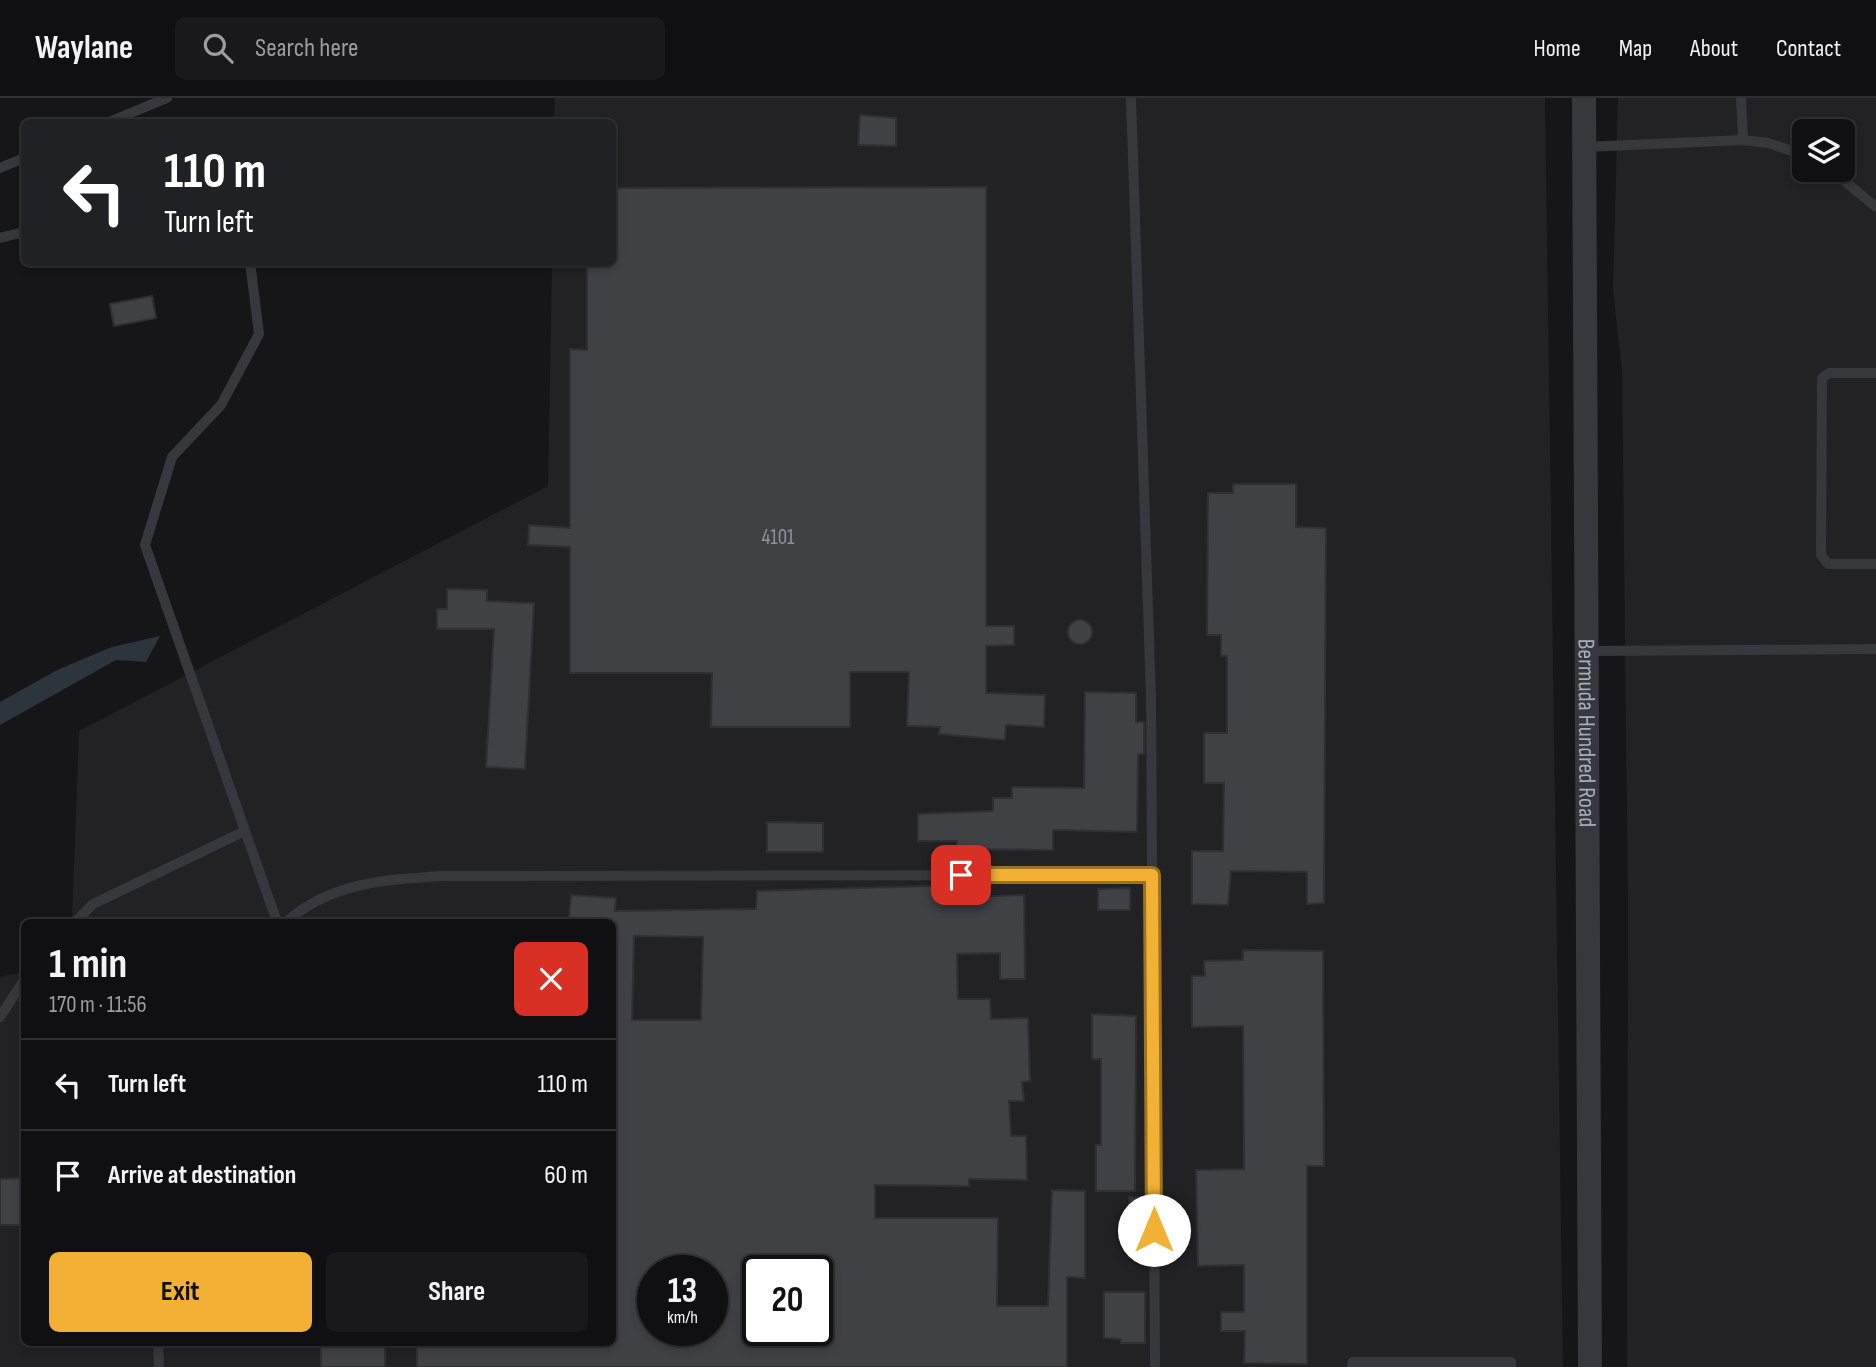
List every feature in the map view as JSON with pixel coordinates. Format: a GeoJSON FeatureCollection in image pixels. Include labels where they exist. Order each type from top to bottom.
{"type":"FeatureCollection","features":[{"type":"Feature","properties":{"kind":"street","name":"Bermuda Hundred Road"},"geometry":{"type":"LineString","coordinates":[[1584,98],[1590,1367]]}},
{"type":"Feature","properties":{"kind":"lane"},"geometry":{"type":"LineString","coordinates":[[116,119],[167,98]]}},
{"type":"Feature","properties":{"kind":"lane"},"geometry":{"type":"LineString","coordinates":[[1131,98],[1151,699],[1155,1367]]}},
{"type":"Feature","properties":{"kind":"lane"},"geometry":{"type":"LineString","coordinates":[[1741,98],[1743,140]]}},
{"type":"Feature","properties":{"kind":"lane"},"geometry":{"type":"LineString","coordinates":[[1584,147],[1743,140],[1768,143],[1792,151]]}},
{"type":"Feature","properties":{"kind":"lane"},"geometry":{"type":"LineString","coordinates":[[0,168],[21,159]]}},
{"type":"Feature","properties":{"kind":"lane"},"geometry":{"type":"LineString","coordinates":[[1846,182],[1876,207]]}},
{"type":"Feature","properties":{"kind":"lane"},"geometry":{"type":"LineString","coordinates":[[0,238],[21,233]]}},
{"type":"Feature","properties":{"kind":"lane"},"geometry":{"type":"LineString","coordinates":[[250,266],[259,334],[221,405],[172,457],[145,545],[276,919]]}},
{"type":"Feature","properties":{"kind":"lane"},"geometry":{"type":"LineString","coordinates":[[1876,373],[1829,373],[1822,378],[1821,555],[1828,564],[1876,564]]}},
{"type":"Feature","properties":{"kind":"lane"},"geometry":{"type":"LineString","coordinates":[[1587,651],[1876,649]]}},
{"type":"Feature","properties":{"kind":"lane"},"geometry":{"type":"LineString","coordinates":[[78,919],[93,904],[244,831]]}},
{"type":"Feature","properties":{"kind":"lane"},"geometry":{"type":"LineString","coordinates":[[290,919],[316,900],[343,888],[371,881],[442,876],[1152,875]]}},
{"type":"Feature","properties":{"kind":"lane"},"geometry":{"type":"LineString","coordinates":[[0,1017],[21,985]]}},
{"type":"Feature","properties":{"kind":"lane"},"geometry":{"type":"LineString","coordinates":[[158,1346],[159,1367]]}},
{"type":"Feature","properties":{"kind":"lane"},"geometry":{"type":"LineString","coordinates":[[1353,1367],[1353,1362],[1511,1362],[1511,1367]]}},
{"type":"Feature","properties":{"kind":"shaded area"},"geometry":{"type":"Polygon","coordinates":[[[555,98],[1545,98],[1563,1367],[0,1367],[0,977],[21,973],[21,1346],[616,1346],[616,919],[72,919],[79,731],[548,486],[552,266],[616,266],[616,119],[554,119],[555,98]]]}},
{"type":"Feature","properties":{"kind":"shaded area"},"geometry":{"type":"Polygon","coordinates":[[[1618,98],[1876,98],[1876,1367],[1627,1367],[1628,907],[1622,370],[1613,290],[1618,98]]]}},
{"type":"Feature","properties":{"kind":"shaded area"},"geometry":{"type":"Polygon","coordinates":[[[160,636],[146,662],[116,660],[0,725],[0,702],[57,670],[112,647],[160,636]]]}},
{"type":"Feature","properties":{"kind":"building"},"geometry":{"type":"Polygon","coordinates":[[[860,115],[896,118],[896,146],[858,145],[860,115]]]}},
{"type":"Feature","properties":{"kind":"building"},"geometry":{"type":"Polygon","coordinates":[[[986,187],[986,626],[1014,626],[1014,645],[986,646],[986,693],[1045,695],[1044,727],[1006,725],[1005,740],[939,734],[940,727],[907,726],[909,672],[850,672],[850,727],[711,727],[712,673],[570,673],[570,547],[528,545],[529,525],[570,528],[570,349],[587,350],[587,266],[616,266],[616,188],[986,187]]]}},
{"type":"Feature","properties":{"kind":"building"},"geometry":{"type":"Polygon","coordinates":[[[152,296],[156,318],[114,326],[110,304],[152,296]]]}},
{"type":"Feature","properties":{"kind":"building"},"geometry":{"type":"Polygon","coordinates":[[[1233,484],[1296,484],[1296,527],[1326,528],[1324,903],[1307,904],[1307,872],[1231,871],[1228,905],[1192,904],[1192,851],[1223,851],[1224,783],[1204,783],[1204,733],[1227,733],[1227,656],[1221,656],[1221,635],[1207,635],[1208,493],[1233,493],[1233,484]]]}},
{"type":"Feature","properties":{"kind":"building"},"geometry":{"type":"Polygon","coordinates":[[[447,589],[487,590],[487,601],[534,603],[525,769],[486,767],[494,629],[437,629],[437,609],[447,609],[447,589]]]}},
{"type":"Feature","properties":{"kind":"building"},"geometry":{"type":"Polygon","coordinates":[[[1080,620],[1089,623],[1092,632],[1089,641],[1080,644],[1071,641],[1068,632],[1071,623],[1080,620]]]}},
{"type":"Feature","properties":{"kind":"building"},"geometry":{"type":"Polygon","coordinates":[[[1085,692],[1136,693],[1136,722],[1144,722],[1144,754],[1138,754],[1137,832],[1053,830],[1053,850],[957,849],[957,841],[918,841],[918,814],[993,811],[993,798],[1012,798],[1012,787],[1084,788],[1085,692]]]}},
{"type":"Feature","properties":{"kind":"building"},"geometry":{"type":"Polygon","coordinates":[[[767,822],[823,823],[823,852],[767,852],[767,822]]]}},
{"type":"Feature","properties":{"kind":"building"},"geometry":{"type":"Polygon","coordinates":[[[965,885],[965,897],[1024,895],[1025,979],[1000,979],[1000,953],[957,954],[958,999],[990,999],[991,1019],[1028,1018],[1030,1081],[1022,1082],[1024,1101],[1009,1101],[1011,1136],[1026,1136],[1027,1180],[969,1179],[969,1186],[875,1185],[875,1218],[998,1218],[997,1306],[1048,1306],[1052,1190],[1085,1191],[1085,1278],[1067,1277],[1067,1367],[417,1367],[417,1346],[616,1346],[616,919],[569,919],[571,895],[616,898],[615,911],[756,909],[757,891],[965,885]],[[634,936],[632,1020],[701,1020],[703,937],[634,936]]]}},
{"type":"Feature","properties":{"kind":"building"},"geometry":{"type":"Polygon","coordinates":[[[1130,888],[1130,910],[1098,910],[1098,889],[1130,888]]]}},
{"type":"Feature","properties":{"kind":"building"},"geometry":{"type":"Polygon","coordinates":[[[1243,950],[1323,951],[1324,1166],[1307,1166],[1307,1364],[1244,1363],[1245,1331],[1221,1331],[1221,1312],[1244,1312],[1244,1265],[1198,1266],[1196,1170],[1244,1169],[1243,1026],[1192,1027],[1192,976],[1205,976],[1204,961],[1243,960],[1243,950]]]}},
{"type":"Feature","properties":{"kind":"building"},"geometry":{"type":"Polygon","coordinates":[[[1092,1014],[1136,1016],[1135,1191],[1096,1191],[1096,1145],[1101,1145],[1101,1059],[1092,1059],[1092,1014]]]}},
{"type":"Feature","properties":{"kind":"building"},"geometry":{"type":"Polygon","coordinates":[[[21,1178],[21,1225],[0,1225],[0,1179],[21,1178]]]}},
{"type":"Feature","properties":{"kind":"building"},"geometry":{"type":"Polygon","coordinates":[[[1129,1197],[1146,1197],[1146,1225],[1129,1225],[1129,1197]]]}},
{"type":"Feature","properties":{"kind":"building"},"geometry":{"type":"Polygon","coordinates":[[[1104,1292],[1145,1292],[1145,1343],[1121,1343],[1121,1339],[1104,1338],[1104,1292]]]}},
{"type":"Feature","properties":{"kind":"building"},"geometry":{"type":"Polygon","coordinates":[[[321,1346],[385,1346],[385,1367],[321,1367],[321,1346]]]}},
{"type":"Feature","properties":{"kind":"route"},"geometry":{"type":"LineString","coordinates":[[961,875],[1152,875],[1154,1230]]}}]}
